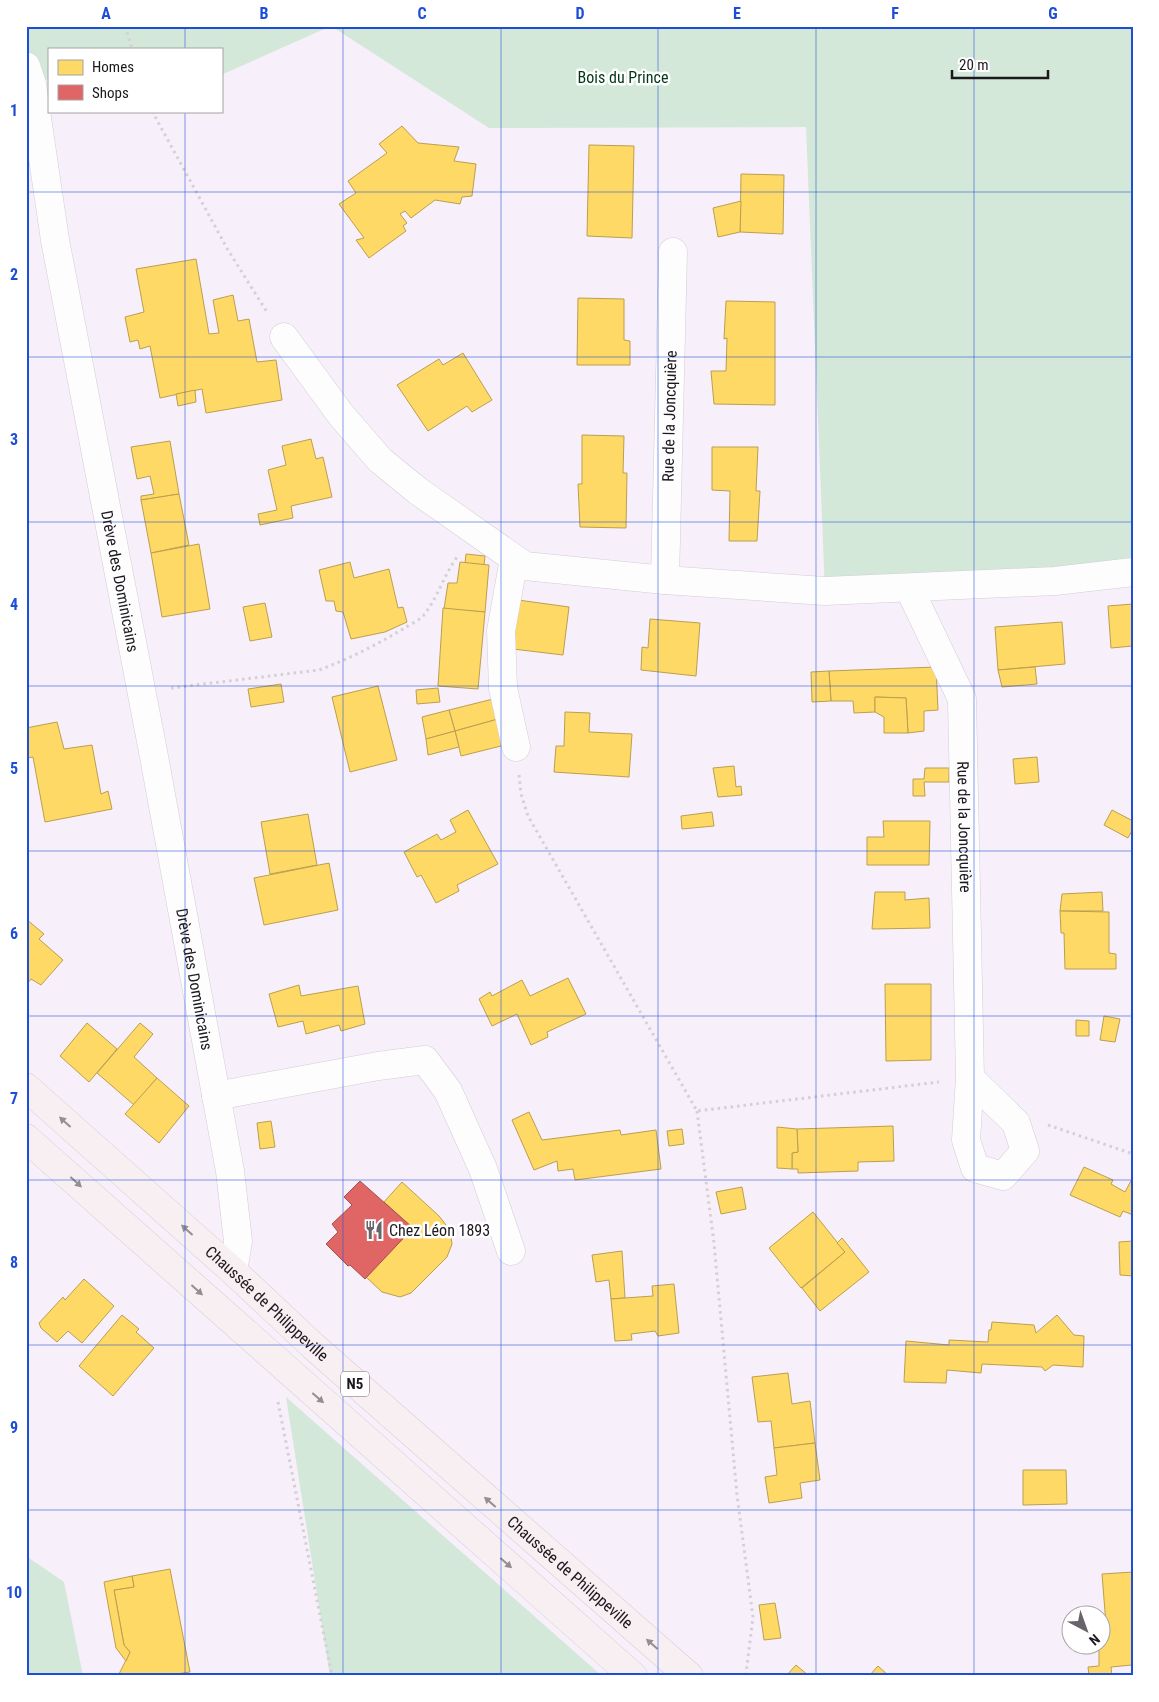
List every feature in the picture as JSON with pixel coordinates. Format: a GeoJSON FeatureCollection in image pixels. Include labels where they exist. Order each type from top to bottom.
{"type":"FeatureCollection","features":[{"type":"Feature","properties":{"kind":"main road","name":"Chaussée de Philippeville"},"geometry":{"type":"LineString","coordinates":[[26,1087],[313,1346],[688,1676]]}},
{"type":"Feature","properties":{"kind":"main road","name":"N5"},"geometry":{"type":"LineString","coordinates":[[26,1138],[633,1676]]}},
{"type":"Feature","properties":{"kind":"street","name":"Drève des Dominicains"},"geometry":{"type":"LineString","coordinates":[[26,66],[32,84],[55,240],[230,1172],[238,1242],[233,1272]]}},
{"type":"Feature","properties":{"kind":"street","name":"Rue de la Joncquière"},"geometry":{"type":"LineString","coordinates":[[665,580],[673,252]]}},
{"type":"Feature","properties":{"kind":"street"},"geometry":{"type":"LineString","coordinates":[[284,338],[341,415],[380,460],[418,491],[525,566],[665,580],[825,591],[1055,580],[1133,572]]}},
{"type":"Feature","properties":{"kind":"street"},"geometry":{"type":"LineString","coordinates":[[514,558],[501,631],[503,688],[516,747]]}},
{"type":"Feature","properties":{"kind":"street","name":"Rue de la Joncquière"},"geometry":{"type":"LineString","coordinates":[[910,588],[962,699],[970,1078],[966,1140],[975,1168],[1003,1176],[1025,1151],[1016,1123],[970,1078]]}},
{"type":"Feature","properties":{"kind":"street"},"geometry":{"type":"LineString","coordinates":[[216,1096],[378,1066],[425,1060],[448,1091],[483,1169],[511,1251]]}},
{"type":"Feature","properties":{"kind":"path"},"geometry":{"type":"LineString","coordinates":[[125,26],[132,48]]}},
{"type":"Feature","properties":{"kind":"path"},"geometry":{"type":"LineString","coordinates":[[153,112],[228,250],[284,338]]}},
{"type":"Feature","properties":{"kind":"path"},"geometry":{"type":"LineString","coordinates":[[141,690],[319,670],[341,661],[376,644],[422,617],[450,566],[479,534]]}},
{"type":"Feature","properties":{"kind":"path"},"geometry":{"type":"LineString","coordinates":[[516,747],[521,794],[528,816],[697,1112],[714,1244],[737,1495],[753,1617],[746,1674],[744,1676]]}},
{"type":"Feature","properties":{"kind":"path"},"geometry":{"type":"LineString","coordinates":[[697,1112],[970,1078]]}},
{"type":"Feature","properties":{"kind":"path"},"geometry":{"type":"LineString","coordinates":[[1016,1123],[1034,1120],[1133,1154]]}},
{"type":"Feature","properties":{"kind":"path"},"geometry":{"type":"LineString","coordinates":[[268,1354],[332,1676]]}},
{"type":"Feature","properties":{"kind":"green space"},"geometry":{"type":"Polygon","coordinates":[[[26,26],[331,26],[222,75],[222,48],[48,48],[48,79],[45,80],[26,61],[26,26]]]}},
{"type":"Feature","properties":{"kind":"green space","name":"Bois du Prince"},"geometry":{"type":"Polygon","coordinates":[[[331,26],[1133,26],[1133,572],[825,591],[806,127],[489,128],[331,26]]]}},
{"type":"Feature","properties":{"kind":"green space"},"geometry":{"type":"Polygon","coordinates":[[[286,1397],[602,1676],[330,1676],[286,1397]]]}},
{"type":"Feature","properties":{"kind":"green space"},"geometry":{"type":"Polygon","coordinates":[[[26,1556],[64,1582],[83,1676],[26,1676],[26,1556]]]}},
{"type":"Feature","properties":{"kind":"building: Homes"},"geometry":{"type":"Polygon","coordinates":[[[402,126],[418,143],[459,147],[454,161],[476,164],[472,196],[462,197],[460,204],[435,200],[411,218],[405,211],[400,214],[407,223],[403,226],[406,231],[369,258],[356,240],[364,238],[339,204],[356,193],[348,181],[387,153],[379,144],[402,126]]]}},
{"type":"Feature","properties":{"kind":"building: Homes"},"geometry":{"type":"Polygon","coordinates":[[[589,145],[634,146],[632,238],[587,236],[589,145]]]}},
{"type":"Feature","properties":{"kind":"building: Homes"},"geometry":{"type":"Polygon","coordinates":[[[741,174],[784,175],[783,234],[740,232],[741,174]]]}},
{"type":"Feature","properties":{"kind":"building: Homes"},"geometry":{"type":"Polygon","coordinates":[[[741,201],[740,232],[718,237],[713,208],[741,201]]]}},
{"type":"Feature","properties":{"kind":"building: Homes"},"geometry":{"type":"Polygon","coordinates":[[[196,259],[209,334],[219,333],[213,300],[233,295],[238,321],[249,319],[257,362],[276,360],[282,400],[206,413],[202,389],[160,398],[150,346],[140,349],[138,340],[130,342],[125,317],[144,312],[136,269],[196,259]]]}},
{"type":"Feature","properties":{"kind":"building: Homes"},"geometry":{"type":"Polygon","coordinates":[[[578,298],[624,299],[624,340],[630,341],[630,365],[577,365],[578,298]]]}},
{"type":"Feature","properties":{"kind":"building: Homes"},"geometry":{"type":"Polygon","coordinates":[[[726,301],[775,302],[775,405],[714,404],[711,371],[726,371],[727,338],[724,339],[726,301]]]}},
{"type":"Feature","properties":{"kind":"building: Homes"},"geometry":{"type":"Polygon","coordinates":[[[463,353],[492,400],[472,412],[467,406],[428,431],[397,385],[439,359],[443,365],[463,353]]]}},
{"type":"Feature","properties":{"kind":"building: Homes"},"geometry":{"type":"Polygon","coordinates":[[[195,390],[196,402],[178,406],[176,394],[195,390]]]}},
{"type":"Feature","properties":{"kind":"building: Homes"},"geometry":{"type":"Polygon","coordinates":[[[582,435],[624,436],[623,473],[627,473],[626,528],[580,527],[578,484],[582,484],[582,435]]]}},
{"type":"Feature","properties":{"kind":"building: Homes"},"geometry":{"type":"Polygon","coordinates":[[[311,439],[316,459],[323,457],[332,497],[291,506],[293,518],[260,525],[258,514],[277,510],[268,470],[286,465],[282,446],[311,439]]]}},
{"type":"Feature","properties":{"kind":"building: Homes"},"geometry":{"type":"Polygon","coordinates":[[[170,441],[179,494],[141,500],[141,496],[154,494],[150,476],[137,479],[131,447],[170,441]]]}},
{"type":"Feature","properties":{"kind":"building: Homes"},"geometry":{"type":"Polygon","coordinates":[[[712,447],[758,447],[756,491],[760,491],[757,541],[729,541],[730,491],[712,490],[712,447]]]}},
{"type":"Feature","properties":{"kind":"building: Homes"},"geometry":{"type":"Polygon","coordinates":[[[179,494],[189,545],[151,553],[141,500],[179,494]]]}},
{"type":"Feature","properties":{"kind":"building: Homes"},"geometry":{"type":"Polygon","coordinates":[[[199,544],[210,609],[162,617],[151,553],[199,544]]]}},
{"type":"Feature","properties":{"kind":"building: Homes"},"geometry":{"type":"Polygon","coordinates":[[[466,554],[485,556],[484,565],[465,563],[466,554]]]}},
{"type":"Feature","properties":{"kind":"building: Homes"},"geometry":{"type":"Polygon","coordinates":[[[350,562],[354,578],[389,569],[398,608],[403,607],[407,622],[385,632],[351,639],[343,612],[336,611],[334,601],[326,601],[319,570],[350,562]]]}},
{"type":"Feature","properties":{"kind":"building: Homes"},"geometry":{"type":"Polygon","coordinates":[[[460,562],[489,565],[485,612],[444,609],[448,583],[457,583],[460,562]]]}},
{"type":"Feature","properties":{"kind":"building: Homes"},"geometry":{"type":"Polygon","coordinates":[[[518,600],[569,607],[563,655],[513,649],[518,600]]]}},
{"type":"Feature","properties":{"kind":"building: Homes"},"geometry":{"type":"Polygon","coordinates":[[[265,603],[272,637],[250,641],[243,607],[265,603]]]}},
{"type":"Feature","properties":{"kind":"building: Homes"},"geometry":{"type":"Polygon","coordinates":[[[1133,604],[1133,646],[1111,648],[1108,606],[1133,604]]]}},
{"type":"Feature","properties":{"kind":"building: Homes"},"geometry":{"type":"Polygon","coordinates":[[[443,608],[485,612],[478,689],[438,686],[443,608]]]}},
{"type":"Feature","properties":{"kind":"building: Homes"},"geometry":{"type":"Polygon","coordinates":[[[650,619],[700,623],[696,676],[641,670],[642,647],[648,648],[650,619]]]}},
{"type":"Feature","properties":{"kind":"building: Homes"},"geometry":{"type":"Polygon","coordinates":[[[1062,622],[1065,664],[998,670],[995,627],[1062,622]]]}},
{"type":"Feature","properties":{"kind":"building: Homes"},"geometry":{"type":"Polygon","coordinates":[[[936,667],[938,710],[924,711],[924,731],[908,733],[906,698],[875,697],[875,712],[854,713],[853,701],[831,701],[829,671],[936,667]]]}},
{"type":"Feature","properties":{"kind":"building: Homes"},"geometry":{"type":"Polygon","coordinates":[[[1035,667],[1037,684],[1002,687],[998,670],[1035,667]]]}},
{"type":"Feature","properties":{"kind":"building: Homes"},"geometry":{"type":"Polygon","coordinates":[[[829,671],[831,701],[812,702],[811,672],[829,671]]]}},
{"type":"Feature","properties":{"kind":"building: Homes"},"geometry":{"type":"Polygon","coordinates":[[[281,684],[284,702],[251,707],[248,689],[281,684]]]}},
{"type":"Feature","properties":{"kind":"building: Homes"},"geometry":{"type":"Polygon","coordinates":[[[378,686],[397,760],[350,772],[332,697],[378,686]]]}},
{"type":"Feature","properties":{"kind":"building: Homes"},"geometry":{"type":"Polygon","coordinates":[[[438,688],[440,702],[417,704],[416,690],[438,688]]]}},
{"type":"Feature","properties":{"kind":"building: Homes"},"geometry":{"type":"Polygon","coordinates":[[[875,697],[906,698],[908,733],[884,733],[884,717],[875,712],[875,697]]]}},
{"type":"Feature","properties":{"kind":"building: Homes"},"geometry":{"type":"Polygon","coordinates":[[[493,699],[498,719],[455,731],[449,710],[493,699]]]}},
{"type":"Feature","properties":{"kind":"building: Homes"},"geometry":{"type":"Polygon","coordinates":[[[449,710],[455,731],[426,739],[422,717],[449,710]]]}},
{"type":"Feature","properties":{"kind":"building: Homes"},"geometry":{"type":"Polygon","coordinates":[[[565,712],[590,713],[589,732],[632,734],[629,777],[554,772],[556,746],[564,746],[565,712]]]}},
{"type":"Feature","properties":{"kind":"building: Homes"},"geometry":{"type":"Polygon","coordinates":[[[498,719],[505,745],[461,756],[455,731],[498,719]]]}},
{"type":"Feature","properties":{"kind":"building: Homes"},"geometry":{"type":"Polygon","coordinates":[[[57,722],[64,749],[92,745],[101,794],[108,791],[112,809],[45,822],[33,757],[26,758],[26,728],[57,722]]]}},
{"type":"Feature","properties":{"kind":"building: Homes"},"geometry":{"type":"Polygon","coordinates":[[[455,731],[459,747],[428,755],[426,739],[455,731]]]}},
{"type":"Feature","properties":{"kind":"building: Homes"},"geometry":{"type":"Polygon","coordinates":[[[1037,757],[1039,782],[1015,784],[1013,759],[1037,757]]]}},
{"type":"Feature","properties":{"kind":"building: Homes"},"geometry":{"type":"Polygon","coordinates":[[[734,766],[736,787],[741,786],[742,795],[718,797],[713,768],[734,766]]]}},
{"type":"Feature","properties":{"kind":"building: Homes"},"geometry":{"type":"Polygon","coordinates":[[[925,768],[949,768],[949,782],[924,782],[925,796],[913,796],[913,779],[924,779],[925,768]]]}},
{"type":"Feature","properties":{"kind":"building: Homes"},"geometry":{"type":"Polygon","coordinates":[[[468,810],[498,864],[457,885],[459,891],[436,903],[421,875],[417,877],[404,852],[437,834],[441,840],[456,832],[450,820],[468,810]]]}},
{"type":"Feature","properties":{"kind":"building: Homes"},"geometry":{"type":"Polygon","coordinates":[[[1112,810],[1133,821],[1133,829],[1128,838],[1104,825],[1112,810]]]}},
{"type":"Feature","properties":{"kind":"building: Homes"},"geometry":{"type":"Polygon","coordinates":[[[712,812],[714,826],[682,829],[681,816],[712,812]]]}},
{"type":"Feature","properties":{"kind":"building: Homes"},"geometry":{"type":"Polygon","coordinates":[[[308,814],[317,865],[270,874],[261,822],[308,814]]]}},
{"type":"Feature","properties":{"kind":"building: Homes"},"geometry":{"type":"Polygon","coordinates":[[[883,821],[930,821],[929,865],[867,865],[867,837],[884,837],[883,821]]]}},
{"type":"Feature","properties":{"kind":"building: Homes"},"geometry":{"type":"Polygon","coordinates":[[[329,863],[338,910],[264,925],[254,878],[329,863]]]}},
{"type":"Feature","properties":{"kind":"building: Homes"},"geometry":{"type":"Polygon","coordinates":[[[875,892],[905,892],[905,900],[929,898],[930,928],[872,929],[875,892]]]}},
{"type":"Feature","properties":{"kind":"building: Homes"},"geometry":{"type":"Polygon","coordinates":[[[1102,892],[1103,911],[1060,911],[1062,894],[1102,892]]]}},
{"type":"Feature","properties":{"kind":"building: Homes"},"geometry":{"type":"Polygon","coordinates":[[[1060,911],[1109,912],[1109,953],[1116,954],[1116,969],[1065,969],[1064,933],[1061,933],[1060,911]]]}},
{"type":"Feature","properties":{"kind":"building: Homes"},"geometry":{"type":"Polygon","coordinates":[[[26,919],[44,934],[39,939],[63,960],[41,985],[31,979],[26,985],[26,919]]]}},
{"type":"Feature","properties":{"kind":"building: Homes"},"geometry":{"type":"Polygon","coordinates":[[[568,978],[586,1014],[547,1032],[548,1037],[531,1045],[517,1014],[492,1026],[479,999],[490,992],[492,996],[522,980],[530,996],[568,978]]]}},
{"type":"Feature","properties":{"kind":"building: Homes"},"geometry":{"type":"Polygon","coordinates":[[[885,984],[931,984],[931,1060],[886,1061],[885,984]]]}},
{"type":"Feature","properties":{"kind":"building: Homes"},"geometry":{"type":"Polygon","coordinates":[[[299,985],[301,996],[358,986],[365,1024],[341,1031],[339,1025],[306,1034],[303,1021],[278,1027],[269,994],[299,985]]]}},
{"type":"Feature","properties":{"kind":"building: Homes"},"geometry":{"type":"Polygon","coordinates":[[[1104,1016],[1120,1019],[1115,1042],[1100,1040],[1104,1016]]]}},
{"type":"Feature","properties":{"kind":"building: Homes"},"geometry":{"type":"Polygon","coordinates":[[[1076,1020],[1089,1021],[1089,1036],[1076,1036],[1076,1020]]]}},
{"type":"Feature","properties":{"kind":"building: Homes"},"geometry":{"type":"Polygon","coordinates":[[[87,1023],[117,1049],[89,1082],[60,1056],[87,1023]]]}},
{"type":"Feature","properties":{"kind":"building: Homes"},"geometry":{"type":"Polygon","coordinates":[[[140,1023],[153,1034],[134,1057],[157,1078],[134,1105],[97,1073],[140,1023]]]}},
{"type":"Feature","properties":{"kind":"building: Homes"},"geometry":{"type":"Polygon","coordinates":[[[157,1078],[189,1106],[159,1143],[125,1114],[157,1078]]]}},
{"type":"Feature","properties":{"kind":"building: Homes"},"geometry":{"type":"Polygon","coordinates":[[[529,1112],[542,1140],[620,1130],[621,1135],[656,1130],[661,1169],[575,1180],[573,1169],[558,1171],[557,1161],[534,1170],[512,1120],[529,1112]]]}},
{"type":"Feature","properties":{"kind":"building: Homes"},"geometry":{"type":"Polygon","coordinates":[[[271,1121],[275,1147],[260,1149],[257,1123],[271,1121]]]}},
{"type":"Feature","properties":{"kind":"building: Homes"},"geometry":{"type":"Polygon","coordinates":[[[893,1126],[894,1161],[858,1162],[858,1171],[798,1173],[798,1169],[792,1169],[792,1153],[798,1152],[797,1129],[893,1126]]]}},
{"type":"Feature","properties":{"kind":"building: Homes"},"geometry":{"type":"Polygon","coordinates":[[[777,1127],[797,1129],[798,1152],[792,1153],[792,1169],[777,1168],[777,1127]]]}},
{"type":"Feature","properties":{"kind":"building: Homes"},"geometry":{"type":"Polygon","coordinates":[[[682,1129],[684,1144],[669,1146],[667,1131],[682,1129]]]}},
{"type":"Feature","properties":{"kind":"building: Homes"},"geometry":{"type":"Polygon","coordinates":[[[1084,1167],[1113,1180],[1111,1184],[1125,1192],[1133,1177],[1133,1215],[1123,1211],[1120,1217],[1070,1195],[1084,1167]]]}},
{"type":"Feature","properties":{"kind":"building: Homes"},"geometry":{"type":"Polygon","coordinates":[[[402,1182],[439,1216],[450,1230],[452,1244],[447,1257],[411,1293],[400,1297],[382,1292],[366,1277],[413,1228],[384,1202],[402,1182]]]}},
{"type":"Feature","properties":{"kind":"building: Homes"},"geometry":{"type":"Polygon","coordinates":[[[742,1187],[746,1209],[721,1214],[716,1192],[742,1187]]]}},
{"type":"Feature","properties":{"kind":"building: Homes"},"geometry":{"type":"Polygon","coordinates":[[[813,1212],[845,1252],[801,1288],[769,1248],[813,1212]]]}},
{"type":"Feature","properties":{"kind":"building: Homes"},"geometry":{"type":"Polygon","coordinates":[[[842,1238],[869,1272],[820,1311],[802,1288],[845,1252],[837,1243],[842,1238]]]}},
{"type":"Feature","properties":{"kind":"building: Homes"},"geometry":{"type":"Polygon","coordinates":[[[1133,1241],[1133,1276],[1120,1275],[1119,1242],[1133,1241]]]}},
{"type":"Feature","properties":{"kind":"building: Homes"},"geometry":{"type":"Polygon","coordinates":[[[622,1251],[625,1298],[611,1299],[609,1280],[596,1282],[592,1255],[622,1251]]]}},
{"type":"Feature","properties":{"kind":"building: Homes"},"geometry":{"type":"Polygon","coordinates":[[[84,1279],[114,1306],[82,1343],[68,1331],[57,1342],[41,1328],[39,1323],[63,1297],[65,1300],[84,1279]]]}},
{"type":"Feature","properties":{"kind":"building: Homes"},"geometry":{"type":"Polygon","coordinates":[[[674,1284],[679,1333],[658,1336],[655,1331],[631,1334],[632,1340],[615,1341],[611,1299],[653,1296],[652,1286],[674,1284]]]}},
{"type":"Feature","properties":{"kind":"building: Homes"},"geometry":{"type":"Polygon","coordinates":[[[122,1315],[139,1329],[136,1332],[154,1348],[113,1396],[79,1366],[122,1315]]]}},
{"type":"Feature","properties":{"kind":"building: Homes"},"geometry":{"type":"Polygon","coordinates":[[[1057,1315],[1074,1335],[1084,1336],[1083,1367],[1053,1365],[1045,1371],[1042,1367],[982,1364],[981,1373],[947,1370],[946,1383],[904,1382],[906,1341],[949,1345],[949,1340],[988,1342],[992,1322],[1034,1325],[1036,1333],[1057,1315]]]}},
{"type":"Feature","properties":{"kind":"building: Homes"},"geometry":{"type":"Polygon","coordinates":[[[788,1373],[792,1404],[810,1401],[815,1443],[774,1448],[771,1421],[758,1422],[752,1377],[788,1373]]]}},
{"type":"Feature","properties":{"kind":"building: Homes"},"geometry":{"type":"Polygon","coordinates":[[[815,1443],[820,1480],[800,1483],[802,1498],[769,1503],[765,1477],[777,1475],[774,1448],[815,1443]]]}},
{"type":"Feature","properties":{"kind":"building: Homes"},"geometry":{"type":"Polygon","coordinates":[[[1023,1470],[1066,1470],[1067,1504],[1023,1505],[1023,1470]]]}},
{"type":"Feature","properties":{"kind":"building: Homes"},"geometry":{"type":"Polygon","coordinates":[[[170,1569],[190,1672],[162,1676],[118,1676],[130,1652],[124,1645],[114,1590],[134,1587],[132,1576],[170,1569]]]}},
{"type":"Feature","properties":{"kind":"building: Homes"},"geometry":{"type":"Polygon","coordinates":[[[1133,1572],[1132,1665],[1111,1667],[1112,1676],[1089,1676],[1088,1667],[1099,1666],[1099,1654],[1112,1654],[1112,1604],[1104,1604],[1102,1574],[1133,1572]]]}},
{"type":"Feature","properties":{"kind":"building: Homes"},"geometry":{"type":"Polygon","coordinates":[[[132,1576],[134,1587],[114,1590],[124,1645],[130,1652],[126,1661],[116,1648],[104,1582],[132,1576]]]}},
{"type":"Feature","properties":{"kind":"building: Homes"},"geometry":{"type":"Polygon","coordinates":[[[775,1603],[781,1638],[764,1640],[759,1605],[775,1603]]]}},
{"type":"Feature","properties":{"kind":"building: Homes"},"geometry":{"type":"Polygon","coordinates":[[[796,1665],[809,1676],[786,1676],[796,1665]]]}},
{"type":"Feature","properties":{"kind":"building: Homes"},"geometry":{"type":"Polygon","coordinates":[[[878,1666],[889,1676],[869,1676],[878,1666]]]}},
{"type":"Feature","properties":{"kind":"building: Homes"},"geometry":{"type":"Polygon","coordinates":[[[924,1674],[937,1676],[898,1676],[924,1674]]]}},
{"type":"Feature","properties":{"kind":"building: Shops","name":"Chez Léon 1893"},"geometry":{"type":"Polygon","coordinates":[[[360,1181],[413,1228],[365,1279],[350,1265],[348,1266],[326,1244],[338,1232],[332,1224],[352,1205],[344,1197],[360,1181]]]}},
{"type":"Feature","properties":{"kind":"place","name":"Chez Léon 1893"},"geometry":{"type":"Point","coordinates":[374,1230]}}]}
